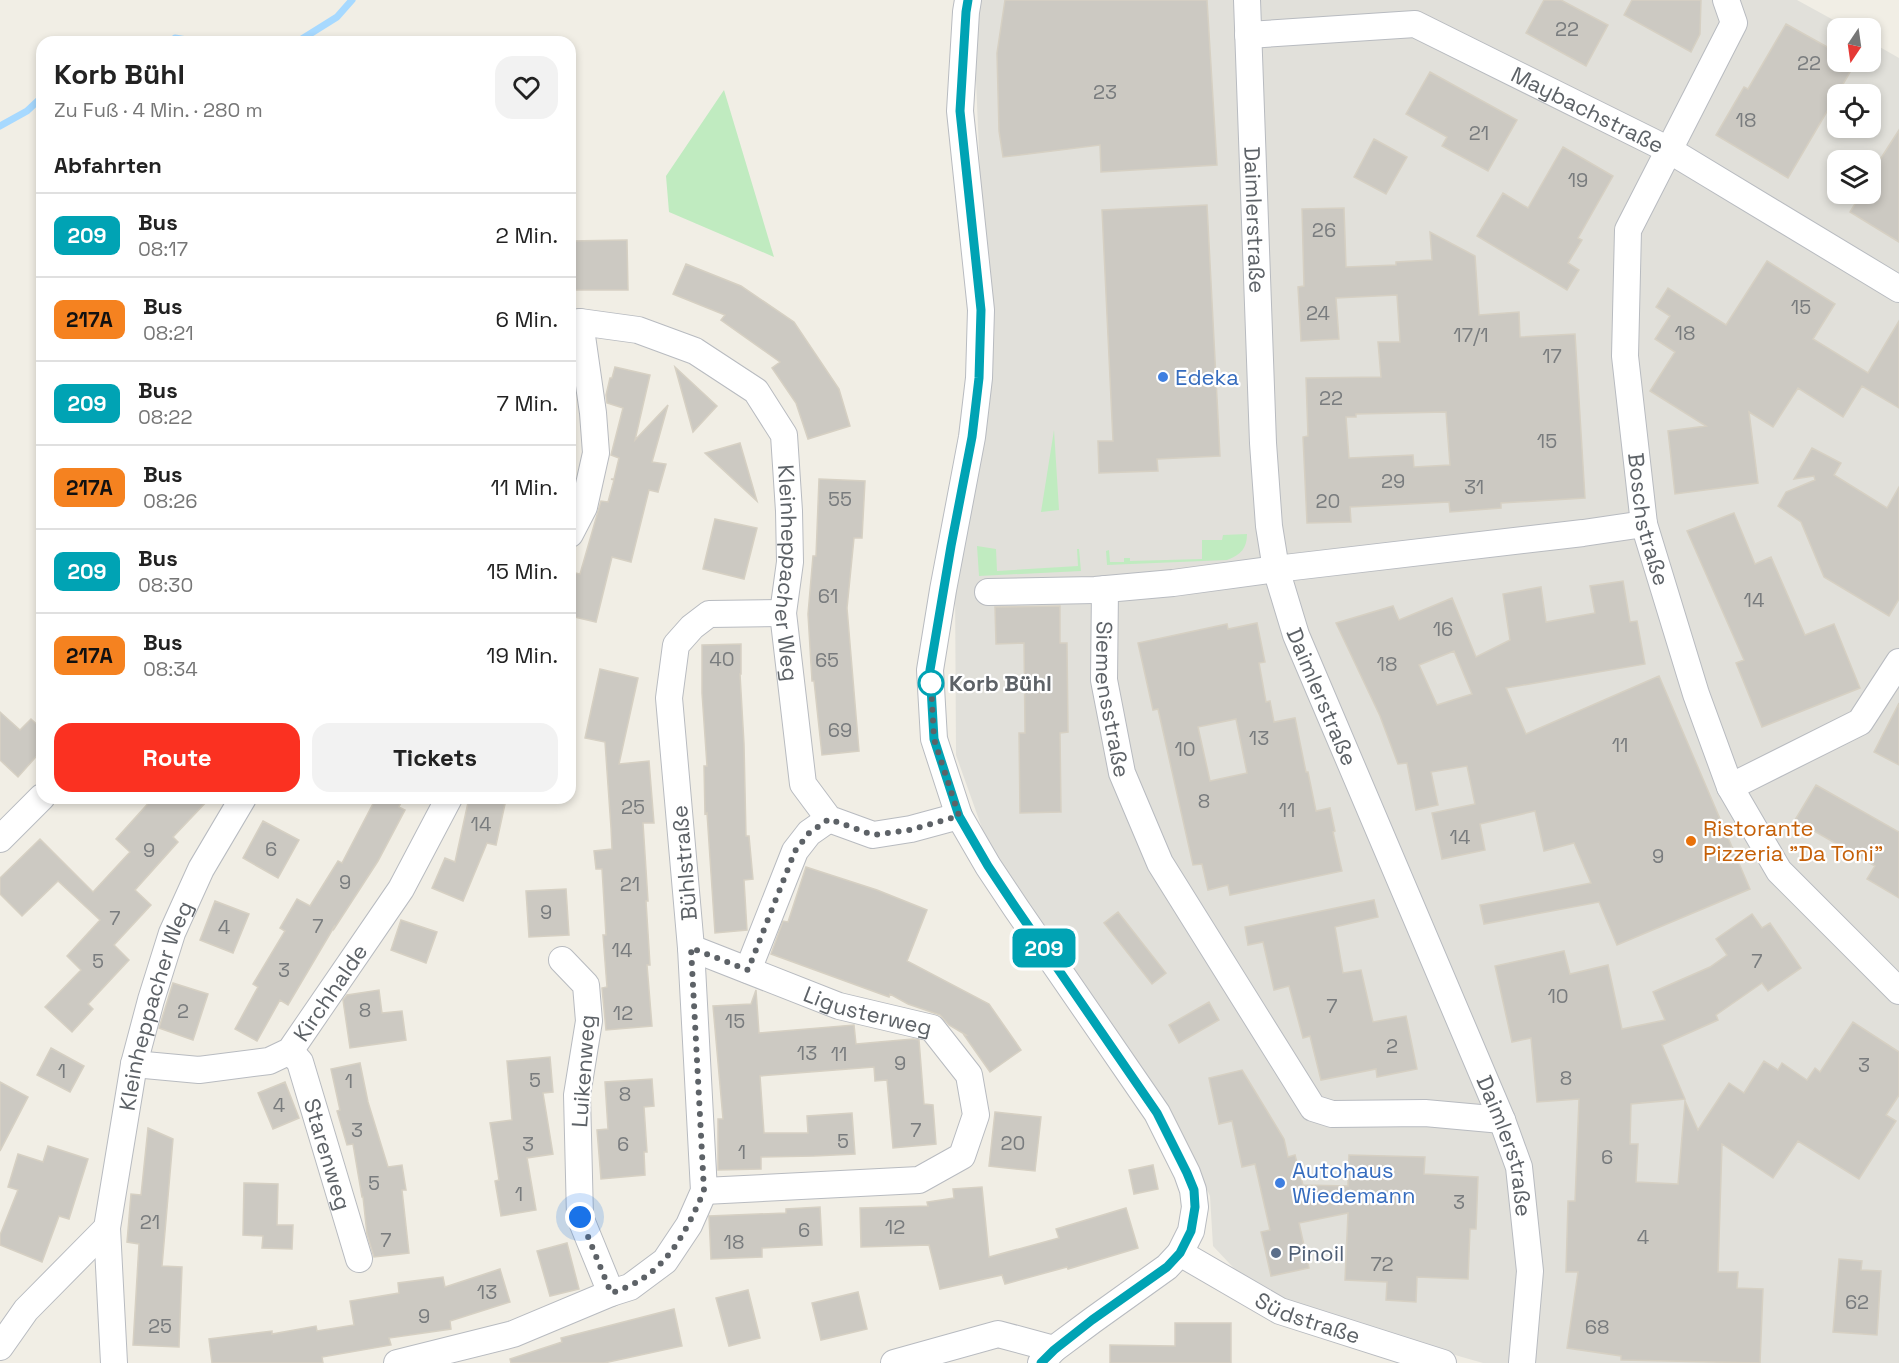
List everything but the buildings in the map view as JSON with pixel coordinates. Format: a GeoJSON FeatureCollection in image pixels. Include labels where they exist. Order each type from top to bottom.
{"type":"FeatureCollection","features":[{"type":"Feature","properties":{"kind":"street"},"geometry":{"type":"LineString","coordinates":[[894,1363],[998,1334],[1048,1356],[1092,1320],[1167,1267],[1180,1253],[1191,1231],[1195,1207],[1194,1190],[1157,1113],[1010,899],[959,816],[934,739],[930,670],[972,437],[979,378],[981,310],[960,111],[968,0]]}},
{"type":"Feature","properties":{"kind":"street","name":"Daimlerstraße"},"geometry":{"type":"LineString","coordinates":[[1247,0],[1256,444],[1276,569],[1296,635],[1503,1120],[1519,1167],[1530,1271],[1522,1363]]}},
{"type":"Feature","properties":{"kind":"street","name":"Boschstraße"},"geometry":{"type":"LineString","coordinates":[[1726,0],[1734,23],[1628,230],[1625,356],[1644,524],[1696,694],[1730,787],[1779,871],[1899,991]]}},
{"type":"Feature","properties":{"kind":"street","name":"Maybachstraße"},"geometry":{"type":"LineString","coordinates":[[1248,35],[1415,24],[1669,150],[1899,289]]}},
{"type":"Feature","properties":{"kind":"street","name":"Kleinheppacher Weg"},"geometry":{"type":"LineString","coordinates":[[576,323],[638,330],[695,351],[756,391],[784,435],[789,511],[789,562],[783,613],[803,784],[829,819]]}},
{"type":"Feature","properties":{"kind":"street"},"geometry":{"type":"LineString","coordinates":[[576,328],[592,413],[596,453],[584,507],[576,522]]}},
{"type":"Feature","properties":{"kind":"street","name":"Siemensstraße"},"geometry":{"type":"LineString","coordinates":[[1503,1120],[1425,1113],[1332,1114],[1313,1108],[1160,863],[1122,773],[1104,680],[1106,589],[1173,583],[1644,524]]}},
{"type":"Feature","properties":{"kind":"street"},"geometry":{"type":"LineString","coordinates":[[988,591],[1106,589]]}},
{"type":"Feature","properties":{"kind":"street","name":"Bühlstraße"},"geometry":{"type":"LineString","coordinates":[[397,1363],[513,1334],[630,1287],[665,1261],[689,1225],[704,1191],[691,948],[669,698],[676,645],[692,627],[709,614],[783,613]]}},
{"type":"Feature","properties":{"kind":"street"},"geometry":{"type":"LineString","coordinates":[[1730,787],[1860,722],[1899,662]]}},
{"type":"Feature","properties":{"kind":"street"},"geometry":{"type":"LineString","coordinates":[[0,839],[36,803]]}},
{"type":"Feature","properties":{"kind":"street","name":"Kleinheppacher Weg"},"geometry":{"type":"LineString","coordinates":[[114,1363],[107,1228],[134,1064],[172,933],[201,869],[239,804]]}},
{"type":"Feature","properties":{"kind":"street","name":"Kirchhalde"},"geometry":{"type":"LineString","coordinates":[[134,1064],[199,1070],[269,1061],[290,1051],[400,889],[445,804]]}},
{"type":"Feature","properties":{"kind":"street"},"geometry":{"type":"LineString","coordinates":[[748,970],[795,851],[809,833],[829,819],[873,835],[910,830],[959,816]]}},
{"type":"Feature","properties":{"kind":"street","name":"Ligusterweg"},"geometry":{"type":"LineString","coordinates":[[691,948],[839,1006],[932,1028],[969,1075],[976,1115],[962,1156],[919,1180],[704,1191]]}},
{"type":"Feature","properties":{"kind":"street","name":"Luikenweg"},"geometry":{"type":"LineString","coordinates":[[562,960],[586,985],[589,1021],[577,1095],[580,1217],[611,1293]]}},
{"type":"Feature","properties":{"kind":"street","name":"Starenweg"},"geometry":{"type":"LineString","coordinates":[[290,1051],[300,1062],[359,1259]]}},
{"type":"Feature","properties":{"kind":"street"},"geometry":{"type":"LineString","coordinates":[[0,1347],[26,1310],[107,1228]]}},
{"type":"Feature","properties":{"kind":"street","name":"Südstraße"},"geometry":{"type":"LineString","coordinates":[[1180,1253],[1281,1311],[1443,1363]]}},
{"type":"Feature","properties":{"kind":"shaded area"},"geometry":{"type":"Polygon","coordinates":[[[979,0],[1797,0],[1830,18],[1827,18],[1827,72],[1881,72],[1881,48],[1899,58],[1899,1363],[1483,1363],[1325,1318],[1246,1281],[1213,1246],[1210,1196],[1166,1104],[993,859],[956,755],[955,578],[984,266],[974,34],[979,0]]]}},
{"type":"Feature","properties":{"kind":"green space"},"geometry":{"type":"Polygon","coordinates":[[[724,90],[774,257],[669,212],[666,176],[724,90]]]}},
{"type":"Feature","properties":{"kind":"green space"},"geometry":{"type":"Polygon","coordinates":[[[1054,430],[1059,510],[1041,512],[1054,430]]]}},
{"type":"Feature","properties":{"kind":"green space"},"geometry":{"type":"Polygon","coordinates":[[[1247,534],[1242,550],[1227,560],[1107,565],[1106,551],[1109,550],[1110,562],[1124,562],[1124,558],[1130,558],[1130,561],[1202,559],[1202,540],[1222,540],[1223,535],[1247,534]]]}},
{"type":"Feature","properties":{"kind":"green space"},"geometry":{"type":"Polygon","coordinates":[[[977,546],[996,549],[997,571],[1078,566],[1077,549],[1079,549],[1081,571],[979,576],[977,546]]]}},
{"type":"Feature","properties":{"kind":"waterway"},"geometry":{"type":"LineString","coordinates":[[307,36],[337,17],[352,0]]}},
{"type":"Feature","properties":{"kind":"waterway"},"geometry":{"type":"LineString","coordinates":[[0,126],[27,111],[36,103]]}},
{"type":"Feature","properties":{"kind":"bus line","name":"209"},"geometry":{"type":"LineString","coordinates":[[968,0],[960,111],[981,310],[979,378],[972,437],[930,670],[934,739],[959,816],[1016,908],[1157,1113],[1194,1190],[1195,1207],[1191,1231],[1180,1253],[1167,1267],[1092,1320],[1041,1363]]}},
{"type":"Feature","properties":{"kind":"place","name":"Edeka"},"geometry":{"type":"Point","coordinates":[1163,377]}},
{"type":"Feature","properties":{"kind":"place","name":"Korb Bühl"},"geometry":{"type":"Point","coordinates":[931,683]}},
{"type":"Feature","properties":{"kind":"place","name":"Ristorante Pizzeria \"Da Toni\""},"geometry":{"type":"Point","coordinates":[1691,841]}},
{"type":"Feature","properties":{"kind":"place","name":"Autohaus Wiedemann"},"geometry":{"type":"Point","coordinates":[1280,1183]}},
{"type":"Feature","properties":{"kind":"place","name":"Pinoil"},"geometry":{"type":"Point","coordinates":[1276,1253]}},
{"type":"Feature","properties":{"kind":"route"},"geometry":{"type":"LineString","coordinates":[[580,1217],[611,1293],[630,1287],[665,1261],[689,1225],[704,1191],[691,948],[748,970],[795,851],[809,833],[829,819],[873,835],[910,830],[959,816],[934,739],[931,683]]}}]}
